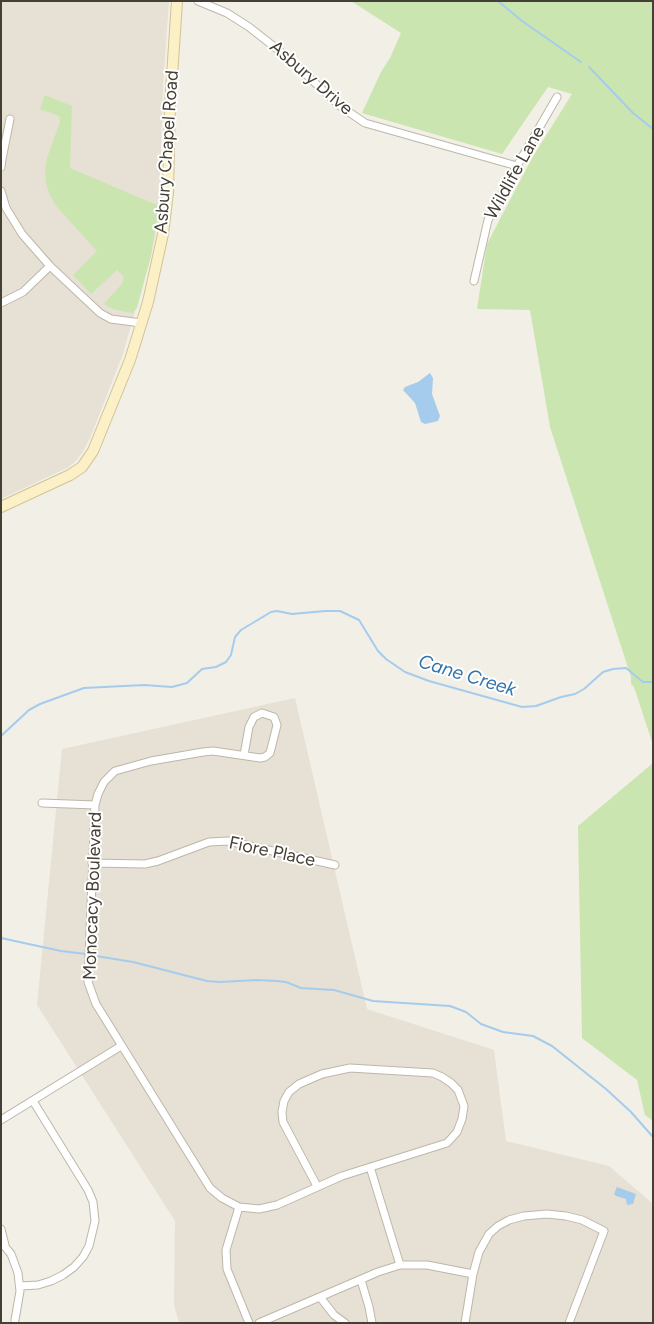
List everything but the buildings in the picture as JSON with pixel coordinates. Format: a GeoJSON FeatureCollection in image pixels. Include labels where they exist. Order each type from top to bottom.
{"type":"FeatureCollection","features":[{"type":"Feature","properties":{"kind":"main road","name":"Asbury Chapel Road"},"geometry":{"type":"LineString","coordinates":[[1,507],[70,475],[82,466],[88,459],[116,395],[141,323],[158,260],[166,216],[177,1]]}},
{"type":"Feature","properties":{"kind":"street","name":"Asbury Drive"},"geometry":{"type":"LineString","coordinates":[[198,1],[227,13],[249,27],[286,56],[340,106],[365,123],[516,166]]}},
{"type":"Feature","properties":{"kind":"street","name":"Wildlife Lane"},"geometry":{"type":"LineString","coordinates":[[474,281],[488,220],[516,166],[557,97]]}},
{"type":"Feature","properties":{"kind":"street"},"geometry":{"type":"LineString","coordinates":[[1,167],[10,119]]}},
{"type":"Feature","properties":{"kind":"street"},"geometry":{"type":"LineString","coordinates":[[2,194],[6,208],[22,234],[50,266],[100,313],[111,319],[141,323]]}},
{"type":"Feature","properties":{"kind":"street"},"geometry":{"type":"LineString","coordinates":[[1,303],[23,292],[50,266]]}},
{"type":"Feature","properties":{"kind":"street","name":"Monocacy Boulevard"},"geometry":{"type":"LineString","coordinates":[[244,755],[249,727],[254,717],[262,713],[274,717],[277,725],[270,753],[265,757],[260,758],[214,751],[202,752],[151,761],[115,771],[104,782],[95,805],[88,982],[93,997],[121,1046],[210,1188],[222,1198],[238,1207],[258,1209],[277,1206],[317,1186],[447,1143],[457,1132],[462,1119],[464,1106],[458,1090],[442,1076],[432,1073],[350,1068],[322,1074],[299,1084],[289,1092],[284,1101],[283,1122],[317,1186]]}},
{"type":"Feature","properties":{"kind":"street"},"geometry":{"type":"LineString","coordinates":[[42,803],[95,805]]}},
{"type":"Feature","properties":{"kind":"street","name":"Fiore Place"},"geometry":{"type":"LineString","coordinates":[[92,863],[146,864],[209,842],[222,841],[335,865]]}},
{"type":"Feature","properties":{"kind":"street"},"geometry":{"type":"LineString","coordinates":[[1,1120],[121,1046]]}},
{"type":"Feature","properties":{"kind":"street"},"geometry":{"type":"LineString","coordinates":[[20,1286],[38,1285],[51,1281],[63,1276],[74,1267],[83,1257],[89,1246],[95,1221],[93,1202],[88,1190],[33,1101]]}},
{"type":"Feature","properties":{"kind":"street"},"geometry":{"type":"LineString","coordinates":[[370,1168],[400,1265]]}},
{"type":"Feature","properties":{"kind":"street"},"geometry":{"type":"LineString","coordinates":[[238,1207],[226,1250],[227,1269],[250,1323]]}},
{"type":"Feature","properties":{"kind":"street"},"geometry":{"type":"LineString","coordinates":[[465,1323],[473,1274],[479,1252],[488,1234],[509,1220],[524,1216],[547,1214],[582,1220],[604,1231],[569,1323]]}},
{"type":"Feature","properties":{"kind":"street"},"geometry":{"type":"LineString","coordinates":[[1,1229],[3,1244],[16,1266],[20,1286],[15,1320]]}},
{"type":"Feature","properties":{"kind":"street"},"geometry":{"type":"LineString","coordinates":[[259,1323],[400,1265],[427,1265],[473,1274]]}},
{"type":"Feature","properties":{"kind":"street"},"geometry":{"type":"LineString","coordinates":[[361,1280],[372,1323]]}},
{"type":"Feature","properties":{"kind":"street"},"geometry":{"type":"LineString","coordinates":[[320,1297],[334,1316],[345,1323]]}},
{"type":"Feature","properties":{"kind":"shaded area"},"geometry":{"type":"Polygon","coordinates":[[[1,1],[169,1],[163,85],[159,206],[156,231],[151,256],[123,354],[90,438],[75,462],[67,468],[1,499],[1,1]]]}},
{"type":"Feature","properties":{"kind":"shaded area"},"geometry":{"type":"Polygon","coordinates":[[[295,698],[367,1009],[494,1050],[506,1141],[609,1166],[653,1204],[653,1323],[179,1323],[174,1305],[175,1221],[37,1005],[62,749],[295,698]]]}},
{"type":"Feature","properties":{"kind":"green space"},"geometry":{"type":"Polygon","coordinates":[[[351,1],[653,1],[653,745],[634,687],[631,684],[631,677],[550,427],[530,310],[477,309],[487,244],[532,158],[572,94],[548,87],[502,154],[362,113],[401,33],[351,1]]]}},
{"type":"Feature","properties":{"kind":"green space"},"geometry":{"type":"Polygon","coordinates":[[[45,95],[72,106],[70,168],[159,206],[151,256],[137,308],[132,313],[113,309],[104,304],[122,284],[124,277],[117,270],[91,294],[73,275],[97,251],[57,207],[50,196],[45,170],[47,158],[60,122],[59,116],[40,109],[45,95]]]}},
{"type":"Feature","properties":{"kind":"green space"},"geometry":{"type":"Polygon","coordinates":[[[653,763],[653,1121],[645,1115],[637,1080],[582,1038],[578,826],[653,763]]]}},
{"type":"Feature","properties":{"kind":"water"},"geometry":{"type":"Polygon","coordinates":[[[430,373],[433,378],[432,394],[440,416],[438,421],[425,424],[421,422],[415,403],[403,390],[430,373]]]}},
{"type":"Feature","properties":{"kind":"water"},"geometry":{"type":"Polygon","coordinates":[[[617,1187],[636,1194],[633,1204],[627,1205],[626,1199],[614,1194],[617,1187]]]}},
{"type":"Feature","properties":{"kind":"waterway"},"geometry":{"type":"LineString","coordinates":[[498,1],[522,21],[581,62]]}},
{"type":"Feature","properties":{"kind":"waterway"},"geometry":{"type":"LineString","coordinates":[[589,67],[633,113],[653,129]]}},
{"type":"Feature","properties":{"kind":"waterway","name":"Cane Creek"},"geometry":{"type":"LineString","coordinates":[[1,736],[29,710],[84,688],[144,685],[172,687],[187,683],[202,669],[216,667],[226,662],[231,655],[235,637],[241,630],[271,612],[277,611],[292,614],[340,611],[359,620],[378,651],[405,672],[429,681],[522,707],[536,706],[575,694],[584,689],[603,672],[613,669],[626,668],[643,682],[653,682]]}},
{"type":"Feature","properties":{"kind":"waterway"},"geometry":{"type":"LineString","coordinates":[[1,938],[61,951],[86,954]]}},
{"type":"Feature","properties":{"kind":"waterway"},"geometry":{"type":"LineString","coordinates":[[90,955],[133,962],[207,981],[277,981],[286,982],[301,988],[334,990],[373,1001],[450,1006],[466,1012],[481,1024],[503,1032],[533,1036],[552,1046],[606,1089],[631,1112],[653,1137]]}}]}
